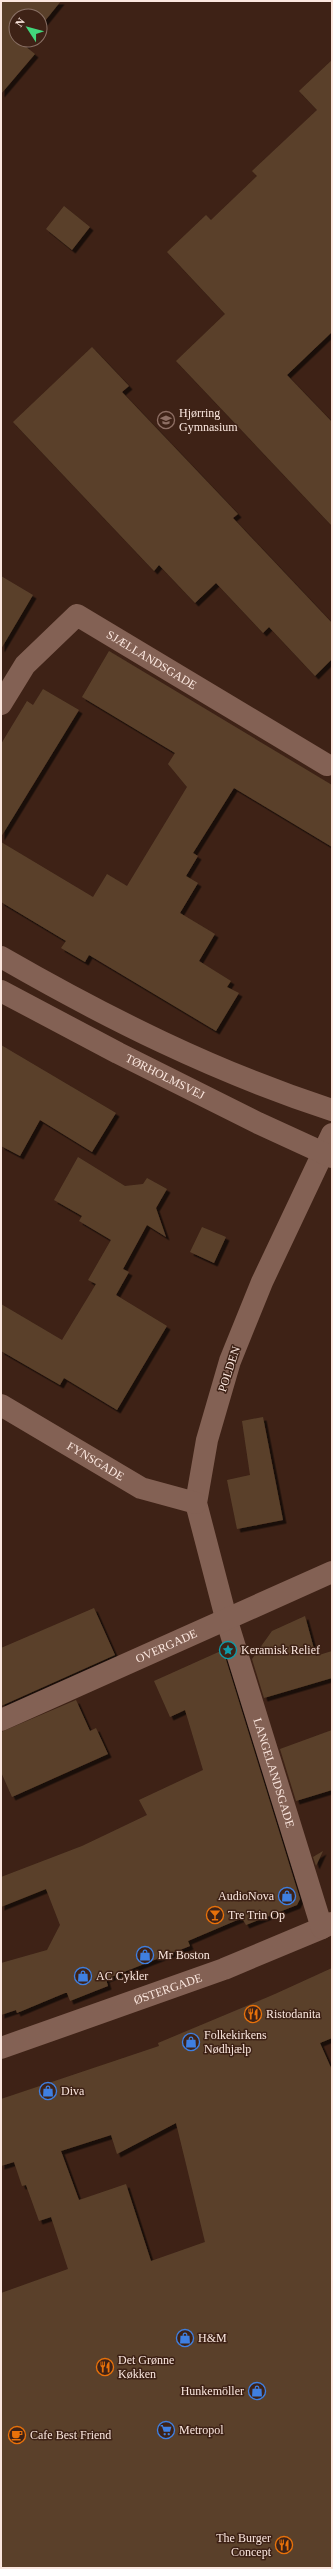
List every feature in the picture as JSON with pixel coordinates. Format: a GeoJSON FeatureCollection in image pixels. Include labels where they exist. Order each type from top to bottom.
{"type":"FeatureCollection","features":[{"type":"Feature","properties":{"kind":"street","name":"SJÆLLANDSGADE"},"geometry":{"type":"LineString","coordinates":[[1,704],[25,666],[77,615],[328,765]]}},
{"type":"Feature","properties":{"kind":"street"},"geometry":{"type":"LineString","coordinates":[[1,957],[138,1032],[267,1088],[332,1110]]}},
{"type":"Feature","properties":{"kind":"street","name":"TØRHOLMSVEJ"},"geometry":{"type":"LineString","coordinates":[[1,991],[132,1060],[329,1148]]}},
{"type":"Feature","properties":{"kind":"street","name":"POLDEN"},"geometry":{"type":"LineString","coordinates":[[226,1618],[196,1503],[207,1440],[230,1361],[262,1282],[329,1148]]}},
{"type":"Feature","properties":{"kind":"street","name":"FYNSGADE"},"geometry":{"type":"LineString","coordinates":[[1,1405],[141,1488],[196,1503]]}},
{"type":"Feature","properties":{"kind":"street","name":"OVERGADE"},"geometry":{"type":"LineString","coordinates":[[1,1720],[226,1618],[332,1572]]}},
{"type":"Feature","properties":{"kind":"street","name":"LANGELANDSGADE"},"geometry":{"type":"LineString","coordinates":[[226,1618],[327,1926]]}},
{"type":"Feature","properties":{"kind":"street","name":"ØSTERGADE"},"geometry":{"type":"LineString","coordinates":[[1,2048],[224,1969],[327,1926]]}},
{"type":"Feature","properties":{"kind":"building"},"geometry":{"type":"Polygon","coordinates":[[[1,1],[61,1],[48,17],[48,8],[8,8],[8,48],[28,48],[35,54],[1,94],[1,1]]]}},
{"type":"Feature","properties":{"kind":"building"},"geometry":{"type":"Polygon","coordinates":[[[332,60],[332,332],[287,375],[332,422],[332,526],[176,361],[225,314],[167,252],[206,215],[211,220],[257,176],[252,171],[317,110],[299,91],[332,60]]]}},
{"type":"Feature","properties":{"kind":"building"},"geometry":{"type":"Polygon","coordinates":[[[64,206],[90,227],[72,250],[46,229],[64,206]]]}},
{"type":"Feature","properties":{"kind":"building"},"geometry":{"type":"Polygon","coordinates":[[[92,347],[129,386],[122,392],[238,514],[233,518],[332,623],[332,659],[315,676],[269,627],[263,633],[216,583],[195,603],[159,565],[154,571],[13,422],[92,347]]]}},
{"type":"Feature","properties":{"kind":"building"},"geometry":{"type":"Polygon","coordinates":[[[1,576],[33,595],[1,649],[1,576]]]}},
{"type":"Feature","properties":{"kind":"building"},"geometry":{"type":"Polygon","coordinates":[[[109,651],[332,785],[332,847],[234,788],[193,853],[198,856],[186,876],[198,883],[180,913],[215,934],[199,961],[231,981],[227,987],[239,993],[216,1031],[89,955],[85,962],[61,948],[66,941],[1,902],[1,842],[93,897],[107,874],[127,886],[187,787],[168,764],[175,753],[82,697],[109,651]]]}},
{"type":"Feature","properties":{"kind":"building"},"geometry":{"type":"Polygon","coordinates":[[[43,689],[79,710],[1,837],[1,744],[27,701],[33,705],[43,689]]]}},
{"type":"Feature","properties":{"kind":"building"},"geometry":{"type":"Polygon","coordinates":[[[1,1045],[116,1113],[92,1152],[40,1120],[20,1156],[1,1146],[1,1045]]]}},
{"type":"Feature","properties":{"kind":"building"},"geometry":{"type":"Polygon","coordinates":[[[78,1157],[125,1186],[143,1184],[147,1178],[167,1189],[156,1208],[166,1237],[147,1225],[123,1269],[129,1272],[116,1295],[167,1326],[117,1410],[64,1378],[60,1385],[1,1351],[1,1304],[62,1340],[96,1284],[88,1280],[111,1240],[79,1221],[82,1216],[54,1200],[78,1157]]]}},
{"type":"Feature","properties":{"kind":"building"},"geometry":{"type":"Polygon","coordinates":[[[202,1227],[226,1237],[214,1263],[190,1252],[202,1227]]]}},
{"type":"Feature","properties":{"kind":"building"},"geometry":{"type":"Polygon","coordinates":[[[263,1417],[283,1520],[237,1529],[227,1480],[250,1475],[242,1421],[263,1417]]]}},
{"type":"Feature","properties":{"kind":"building"},"geometry":{"type":"Polygon","coordinates":[[[94,1608],[115,1655],[1,1706],[1,1648],[94,1608]]]}},
{"type":"Feature","properties":{"kind":"building"},"geometry":{"type":"Polygon","coordinates":[[[305,1616],[316,1656],[332,1651],[332,1678],[264,1698],[252,1659],[272,1631],[305,1616]]]}},
{"type":"Feature","properties":{"kind":"building"},"geometry":{"type":"Polygon","coordinates":[[[223,1650],[300,1899],[297,1905],[246,1925],[242,1918],[188,1941],[190,1946],[106,1979],[108,1986],[70,2001],[67,1993],[65,1993],[17,2013],[16,2010],[1,2015],[1,1963],[47,1950],[60,1925],[46,1889],[1,1907],[1,1877],[82,1846],[147,1815],[139,1800],[203,1770],[185,1710],[170,1717],[154,1681],[223,1650]]]}},
{"type":"Feature","properties":{"kind":"building"},"geometry":{"type":"Polygon","coordinates":[[[76,1700],[90,1731],[96,1728],[108,1754],[12,1797],[1,1772],[1,1732],[76,1700]]]}},
{"type":"Feature","properties":{"kind":"building"},"geometry":{"type":"Polygon","coordinates":[[[332,1730],[332,1790],[296,1801],[280,1749],[332,1730]]]}},
{"type":"Feature","properties":{"kind":"building"},"geometry":{"type":"Polygon","coordinates":[[[323,1851],[316,1866],[313,1857],[323,1851]]]}},
{"type":"Feature","properties":{"kind":"building","name":"Metropol"},"geometry":{"type":"Polygon","coordinates":[[[332,1968],[332,2038],[320,2043],[332,2070],[332,2568],[1,2568],[1,2293],[68,2269],[51,2217],[39,2221],[26,2185],[22,2186],[14,2162],[1,2166],[1,2099],[159,2046],[158,2043],[275,1994],[332,1968]],[[176,2123],[117,2154],[111,2135],[61,2151],[79,2200],[126,2184],[151,2261],[205,2242],[176,2123]]]}},
{"type":"Feature","properties":{"kind":"place","name":"Hjørring Gymnasium"},"geometry":{"type":"Point","coordinates":[166,420]}},
{"type":"Feature","properties":{"kind":"place","name":"Keramisk Relief"},"geometry":{"type":"Point","coordinates":[228,1650]}},
{"type":"Feature","properties":{"kind":"place","name":"AudioNova"},"geometry":{"type":"Point","coordinates":[287,1896]}},
{"type":"Feature","properties":{"kind":"place","name":"Tre Trin Op"},"geometry":{"type":"Point","coordinates":[215,1915]}},
{"type":"Feature","properties":{"kind":"place","name":"Mr Boston"},"geometry":{"type":"Point","coordinates":[145,1955]}},
{"type":"Feature","properties":{"kind":"place","name":"AC Cykler"},"geometry":{"type":"Point","coordinates":[83,1976]}},
{"type":"Feature","properties":{"kind":"place","name":"Ristodanita"},"geometry":{"type":"Point","coordinates":[253,2014]}},
{"type":"Feature","properties":{"kind":"place","name":"Folkekirkens Nødhjælp"},"geometry":{"type":"Point","coordinates":[191,2042]}},
{"type":"Feature","properties":{"kind":"place","name":"Diva"},"geometry":{"type":"Point","coordinates":[48,2091]}},
{"type":"Feature","properties":{"kind":"place","name":"H&M"},"geometry":{"type":"Point","coordinates":[185,2338]}},
{"type":"Feature","properties":{"kind":"place","name":"Det Grønne Køkken"},"geometry":{"type":"Point","coordinates":[105,2367]}},
{"type":"Feature","properties":{"kind":"place","name":"Hunkemöller"},"geometry":{"type":"Point","coordinates":[257,2391]}},
{"type":"Feature","properties":{"kind":"place","name":"Metropol"},"geometry":{"type":"Point","coordinates":[166,2430]}},
{"type":"Feature","properties":{"kind":"place","name":"Cafe Best Friend"},"geometry":{"type":"Point","coordinates":[17,2435]}},
{"type":"Feature","properties":{"kind":"place","name":"The Burger Concept"},"geometry":{"type":"Point","coordinates":[284,2545]}}]}
